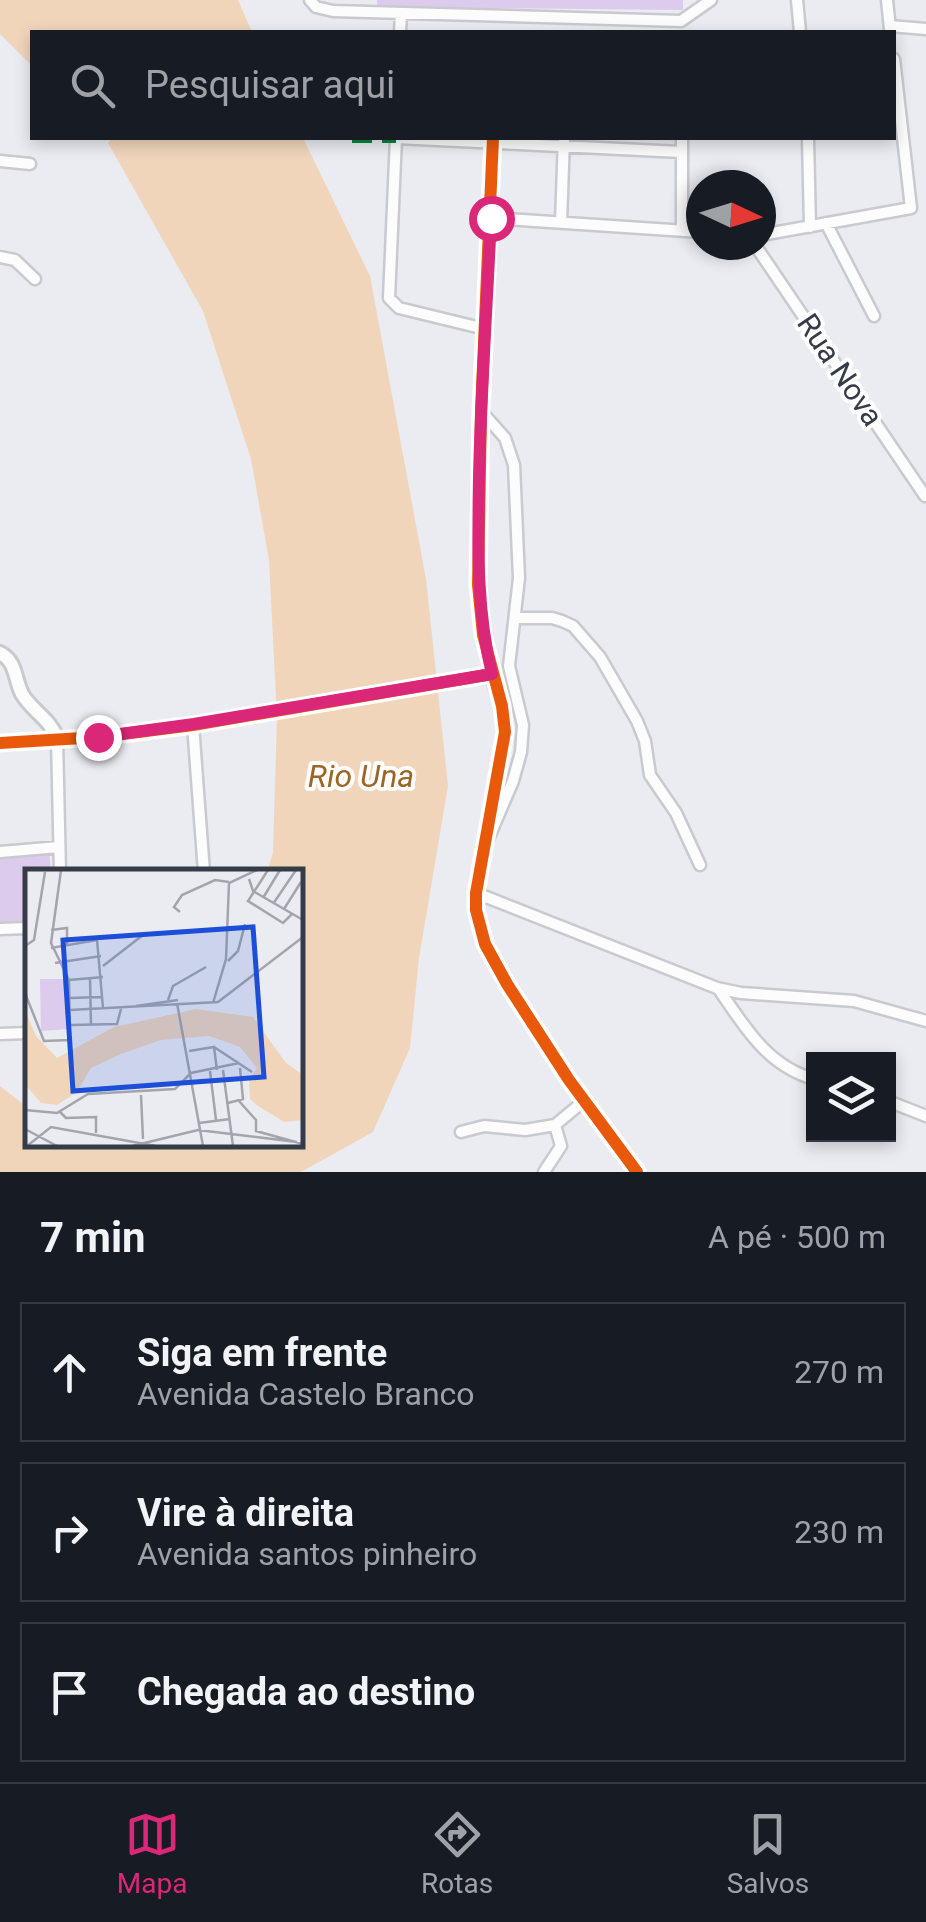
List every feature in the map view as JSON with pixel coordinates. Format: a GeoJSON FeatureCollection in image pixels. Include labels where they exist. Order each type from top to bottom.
{"type":"FeatureCollection","features":[{"type":"Feature","properties":{"kind":"street"},"geometry":{"type":"LineString","coordinates":[[310,0],[316,7],[332,11],[568,18],[682,27],[711,0]]}},
{"type":"Feature","properties":{"kind":"street"},"geometry":{"type":"LineString","coordinates":[[797,0],[800,30]]}},
{"type":"Feature","properties":{"kind":"street"},"geometry":{"type":"LineString","coordinates":[[887,0],[890,29],[926,29]]}},
{"type":"Feature","properties":{"kind":"street"},"geometry":{"type":"LineString","coordinates":[[400,30],[401,13]]}},
{"type":"Feature","properties":{"kind":"street"},"geometry":{"type":"LineString","coordinates":[[495,30],[496,16]]}},
{"type":"Feature","properties":{"kind":"street"},"geometry":{"type":"LineString","coordinates":[[567,30],[568,18]]}},
{"type":"Feature","properties":{"kind":"street"},"geometry":{"type":"LineString","coordinates":[[776,233],[910,208],[896,78]]}},
{"type":"Feature","properties":{"kind":"street"},"geometry":{"type":"LineString","coordinates":[[396,140],[388,298],[398,308],[485,329]]}},
{"type":"Feature","properties":{"kind":"street"},"geometry":{"type":"LineString","coordinates":[[637,1172],[584,1101],[494,961],[479,923],[476,893],[505,732],[483,635],[478,585],[480,411],[493,140],[682,152]]}},
{"type":"Feature","properties":{"kind":"street"},"geometry":{"type":"LineString","coordinates":[[682,140],[682,231]]}},
{"type":"Feature","properties":{"kind":"street"},"geometry":{"type":"LineString","coordinates":[[808,140],[810,227]]}},
{"type":"Feature","properties":{"kind":"street"},"geometry":{"type":"LineString","coordinates":[[561,222],[564,142]]}},
{"type":"Feature","properties":{"kind":"street"},"geometry":{"type":"LineString","coordinates":[[0,161],[30,164]]}},
{"type":"Feature","properties":{"kind":"street"},"geometry":{"type":"LineString","coordinates":[[491,218],[686,231]]}},
{"type":"Feature","properties":{"kind":"street"},"geometry":{"type":"LineString","coordinates":[[826,223],[874,316]]}},
{"type":"Feature","properties":{"kind":"street"},"geometry":{"type":"LineString","coordinates":[[0,257],[15,260],[35,279]]}},
{"type":"Feature","properties":{"kind":"street","name":"Rua Nova"},"geometry":{"type":"LineString","coordinates":[[765,260],[925,496]]}},
{"type":"Feature","properties":{"kind":"street"},"geometry":{"type":"LineString","coordinates":[[480,411],[505,438],[514,464],[518,562],[515,618],[508,648],[522,738],[508,795],[486,842]]}},
{"type":"Feature","properties":{"kind":"street"},"geometry":{"type":"LineString","coordinates":[[515,618],[562,621],[573,626],[600,656],[645,740],[650,775],[676,812],[700,865]]}},
{"type":"Feature","properties":{"kind":"street"},"geometry":{"type":"LineString","coordinates":[[0,653],[11,662],[24,696],[53,728],[57,738],[60,869]]}},
{"type":"Feature","properties":{"kind":"street"},"geometry":{"type":"LineString","coordinates":[[0,743],[98,737],[194,724],[492,674]]}},
{"type":"Feature","properties":{"kind":"street"},"geometry":{"type":"LineString","coordinates":[[194,724],[204,869]]}},
{"type":"Feature","properties":{"kind":"street"},"geometry":{"type":"LineString","coordinates":[[0,852],[59,847]]}},
{"type":"Feature","properties":{"kind":"street"},"geometry":{"type":"LineString","coordinates":[[476,893],[717,988],[741,994],[854,1000],[926,1021]]}},
{"type":"Feature","properties":{"kind":"street"},"geometry":{"type":"LineString","coordinates":[[0,929],[25,928]]}},
{"type":"Feature","properties":{"kind":"street"},"geometry":{"type":"LineString","coordinates":[[717,988],[773,1060],[786,1070],[806,1076]]}},
{"type":"Feature","properties":{"kind":"street"},"geometry":{"type":"LineString","coordinates":[[0,1034],[25,1033]]}},
{"type":"Feature","properties":{"kind":"street"},"geometry":{"type":"LineString","coordinates":[[461,1132],[484,1126],[525,1130],[555,1125],[584,1101]]}},
{"type":"Feature","properties":{"kind":"street"},"geometry":{"type":"LineString","coordinates":[[896,1104],[926,1116]]}},
{"type":"Feature","properties":{"kind":"street"},"geometry":{"type":"LineString","coordinates":[[544,1172],[561,1146],[555,1125]]}},
{"type":"Feature","properties":{"kind":"shaded area"},"geometry":{"type":"Polygon","coordinates":[[[377,0],[683,0],[683,10],[377,7],[377,0]]]}},
{"type":"Feature","properties":{"kind":"shaded area"},"geometry":{"type":"Polygon","coordinates":[[[49,849],[51,869],[25,869],[25,922],[0,923],[0,857],[49,849]]]}},
{"type":"Feature","properties":{"kind":"water"},"geometry":{"type":"Polygon","coordinates":[[[0,0],[238,0],[251,30],[30,30],[30,64],[0,34],[0,0]]]}},
{"type":"Feature","properties":{"kind":"water","name":"Rio Una"},"geometry":{"type":"Polygon","coordinates":[[[304,140],[370,276],[426,579],[448,786],[419,958],[410,1048],[373,1132],[301,1172],[0,1172],[0,1086],[25,1105],[25,1147],[302,1147],[302,869],[268,869],[273,853],[277,717],[269,560],[251,459],[203,311],[108,143],[304,140]]]}},
{"type":"Feature","properties":{"kind":"cycle path"},"geometry":{"type":"LineString","coordinates":[[493,140],[478,585],[483,635],[505,732],[476,910],[485,944],[507,984],[569,1080],[637,1172]]}},
{"type":"Feature","properties":{"kind":"cycle path"},"geometry":{"type":"LineString","coordinates":[[0,743],[99,737],[193,725],[492,674]]}},
{"type":"Feature","properties":{"kind":"route"},"geometry":{"type":"LineString","coordinates":[[98,737],[492,674],[478,585],[480,411],[491,218]]}}]}
